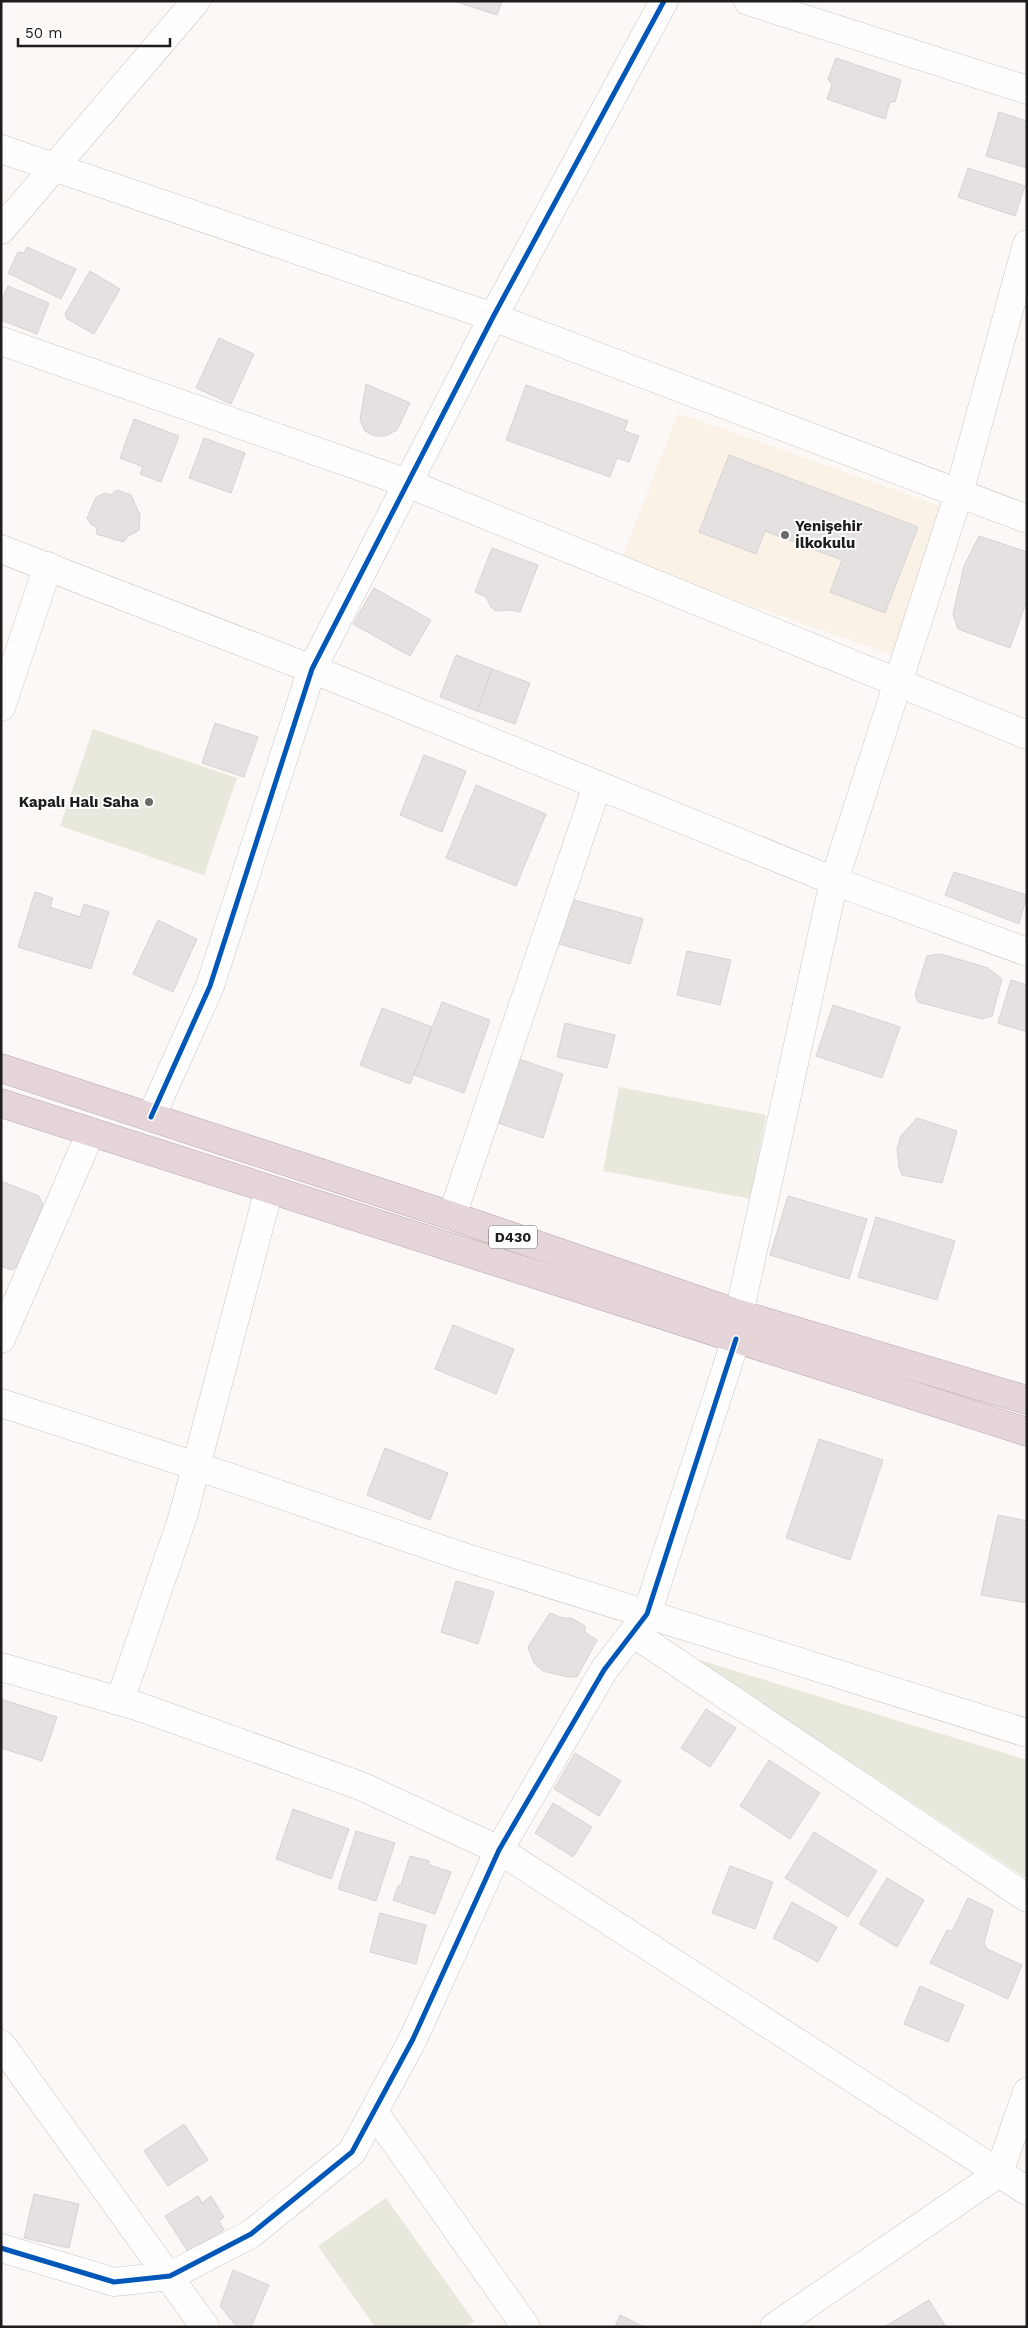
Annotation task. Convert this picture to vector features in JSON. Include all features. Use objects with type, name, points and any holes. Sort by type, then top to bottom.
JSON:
[{"type":"highway","name":"D430","points":[[1,1068],[452,1216],[738,1326],[1027,1432]]},
{"type":"highway","name":"D430","points":[[1,1103],[269,1189],[738,1326],[1027,1400]]},
{"type":"street","points":[[1,230],[196,1]]},
{"type":"street","points":[[151,1117],[210,986],[312,669],[493,317],[664,1]]},
{"type":"street","points":[[748,1],[1027,90]]},
{"type":"street","points":[[1,149],[493,317],[1027,519]]},
{"type":"street","points":[[1,2248],[114,2282],[170,2276],[251,2234],[352,2152],[413,2039],[499,1850],[604,1670],[640,1624],[738,1326],[834,881],[1020,299],[1027,244]]},
{"type":"street","points":[[1,341],[406,483],[897,681],[951,706],[1027,736]]},
{"type":"street","points":[[1,549],[312,669],[834,881],[1027,952]]},
{"type":"street","points":[[1,707],[48,566]]},
{"type":"street","points":[[452,1216],[597,786]]},
{"type":"street","points":[[1,1339],[91,1132]]},
{"type":"street","points":[[120,1701],[183,1516],[269,1189]]},
{"type":"street","points":[[1,1404],[196,1466],[461,1556],[640,1624],[1027,1733]]},
{"type":"street","points":[[640,1624],[1027,1898]]},
{"type":"street","points":[[1,1668],[120,1701],[361,1786],[499,1850],[1027,2191]]},
{"type":"street","points":[[1,2044],[205,2327]]},
{"type":"street","points":[[774,2327],[999,2173],[1027,2092]]},
{"type":"street","points":[[374,2112],[526,2327]]},
{"type":"shaded area","name":"Yenişehir İlkokulu","points":[[678,413],[949,509],[896,656],[621,560]]},
{"type":"shaded area","name":"Kapalı Halı Saha","points":[[93,729],[237,778],[204,875],[60,826]]},
{"type":"shaded area","points":[[619,1087],[766,1115],[751,1199],[603,1171]]},
{"type":"shaded area","points":[[696,1659],[1027,1760],[1027,1879]]},
{"type":"shaded area","points":[[386,2198],[474,2321],[465,2327],[375,2327],[318,2246]]},
{"type":"building","points":[[454,1],[502,1],[497,15]]},
{"type":"building","points":[[836,58],[901,80],[895,102],[890,102],[885,119],[827,99],[832,85],[828,79]]},
{"type":"building","points":[[999,112],[1027,121],[1027,168],[986,156]]},
{"type":"building","points":[[968,168],[1025,186],[1015,216],[958,197]]},
{"type":"building","points":[[27,247],[76,269],[61,299],[8,273],[18,252],[24,253]]},
{"type":"building","points":[[90,271],[120,289],[94,334],[67,319],[65,314]]},
{"type":"building","points":[[8,286],[49,303],[37,334],[1,320],[1,302]]},
{"type":"building","points":[[219,338],[254,354],[231,404],[196,388]]},
{"type":"building","points":[[366,384],[410,403],[397,430],[385,436],[375,436],[365,431],[360,420]]},
{"type":"building","points":[[526,385],[628,421],[624,431],[639,436],[629,462],[617,458],[610,477],[506,440]]},
{"type":"building","points":[[134,419],[179,436],[161,482],[140,474],[143,467],[120,458]]},
{"type":"building","points":[[204,438],[245,453],[231,493],[189,478]]},
{"type":"building","points":[[729,455],[918,527],[885,613],[830,592],[842,560],[765,531],[756,554],[699,532]]},
{"type":"building","points":[[117,490],[131,495],[140,515],[139,530],[127,537],[124,542],[96,534],[97,528],[87,518],[96,497],[105,493],[111,495]]},
{"type":"building","points":[[979,536],[1027,552],[1027,600],[1010,648],[958,629],[953,614],[964,566]]},
{"type":"building","points":[[492,548],[538,565],[520,612],[512,610],[496,611],[491,607],[486,597],[475,592]]},
{"type":"building","points":[[374,588],[431,620],[410,656],[353,624]]},
{"type":"building","points":[[456,655],[492,669],[477,711],[440,697]]},
{"type":"building","points":[[492,669],[530,683],[515,724],[477,711]]},
{"type":"building","points":[[215,723],[258,737],[244,777],[202,763]]},
{"type":"building","points":[[424,755],[466,771],[442,832],[400,815]]},
{"type":"building","points":[[476,785],[546,814],[516,886],[446,858]]},
{"type":"building","points":[[954,872],[1027,895],[1019,924],[945,895]]},
{"type":"building","points":[[35,892],[53,898],[50,907],[80,917],[84,904],[109,912],[91,969],[18,947]]},
{"type":"building","points":[[571,899],[643,919],[630,964],[559,944]]},
{"type":"building","points":[[158,920],[197,939],[173,992],[133,974]]},
{"type":"building","points":[[687,951],[731,960],[720,1005],[677,995]]},
{"type":"building","points":[[941,954],[988,968],[1002,979],[992,1016],[982,1019],[918,1002],[915,995],[927,956]]},
{"type":"building","points":[[1011,980],[1027,985],[1027,1032],[998,1023]]},
{"type":"building","points":[[442,1002],[490,1020],[464,1093],[414,1075]]},
{"type":"building","points":[[833,1005],[900,1027],[882,1078],[816,1056]]},
{"type":"building","points":[[382,1008],[432,1027],[410,1084],[360,1065]]},
{"type":"building","points":[[565,1023],[615,1035],[607,1068],[557,1057]]},
{"type":"building","points":[[519,1059],[563,1074],[543,1138],[498,1123]]},
{"type":"building","points":[[917,1118],[957,1131],[942,1183],[902,1175],[897,1148],[901,1136]]},
{"type":"building","points":[[1,1181],[39,1196],[43,1205],[19,1265],[12,1270],[1,1266]]},
{"type":"building","points":[[788,1196],[867,1219],[849,1279],[770,1255]]},
{"type":"building","points":[[876,1217],[955,1241],[937,1300],[858,1277]]},
{"type":"building","points":[[453,1325],[514,1349],[496,1394],[435,1369]]},
{"type":"building","points":[[819,1439],[883,1460],[850,1560],[786,1538]]},
{"type":"building","points":[[385,1448],[448,1473],[430,1520],[367,1495]]},
{"type":"building","points":[[998,1515],[1027,1521],[1027,1603],[981,1595]]},
{"type":"building","points":[[456,1581],[494,1592],[478,1644],[441,1632]]},
{"type":"building","points":[[550,1613],[563,1618],[571,1618],[585,1626],[585,1632],[597,1640],[577,1677],[568,1677],[543,1671],[534,1663],[528,1647]]},
{"type":"building","points":[[1,1699],[57,1717],[42,1761],[1,1748]]},
{"type":"building","points":[[706,1709],[736,1728],[710,1767],[681,1748]]},
{"type":"building","points":[[575,1753],[621,1781],[599,1816],[554,1789]]},
{"type":"building","points":[[769,1760],[820,1793],[790,1839],[740,1806]]},
{"type":"building","points":[[553,1803],[592,1827],[573,1857],[535,1833]]},
{"type":"building","points":[[293,1809],[349,1829],[331,1879],[276,1859]]},
{"type":"building","points":[[356,1831],[395,1843],[376,1901],[338,1889]]},
{"type":"building","points":[[814,1832],[877,1871],[848,1917],[785,1878]]},
{"type":"building","points":[[410,1856],[429,1861],[429,1865],[451,1872],[435,1914],[393,1900],[398,1886],[401,1885]]},
{"type":"building","points":[[730,1866],[773,1882],[755,1929],[712,1913]]},
{"type":"building","points":[[887,1878],[924,1900],[897,1947],[859,1924]]},
{"type":"building","points":[[968,1898],[993,1910],[984,1943],[987,1949],[1022,1965],[1008,1999],[930,1963],[947,1930],[952,1931]]},
{"type":"building","points":[[792,1902],[837,1927],[818,1962],[773,1938]]},
{"type":"building","points":[[380,1913],[426,1925],[416,1964],[370,1952]]},
{"type":"building","points":[[920,1986],[964,2005],[948,2042],[904,2024]]},
{"type":"building","points":[[184,2124],[208,2160],[168,2186],[144,2151]]},
{"type":"building","points":[[34,2194],[79,2204],[69,2248],[24,2238]]},
{"type":"building","points":[[198,2196],[202,2203],[211,2196],[224,2217],[219,2221],[224,2230],[188,2252],[165,2216]]},
{"type":"building","points":[[233,2270],[269,2285],[251,2327],[237,2327],[220,2306]]},
{"type":"building","points":[[929,2300],[946,2327],[884,2327]]},
{"type":"building","points":[[620,2315],[644,2327],[615,2327]]},
{"type":"cycle path","points":[[151,1117],[210,986],[312,669],[493,317],[664,1]]},
{"type":"cycle path","points":[[1,2248],[114,2282],[170,2276],[251,2234],[352,2152],[413,2039],[499,1850],[604,1670],[647,1614],[736,1339]]},
{"type":"place","name":"Yenişehir İlkokulu","points":[[785,535]]},
{"type":"place","name":"Kapalı Halı Saha","points":[[149,802]]}]
